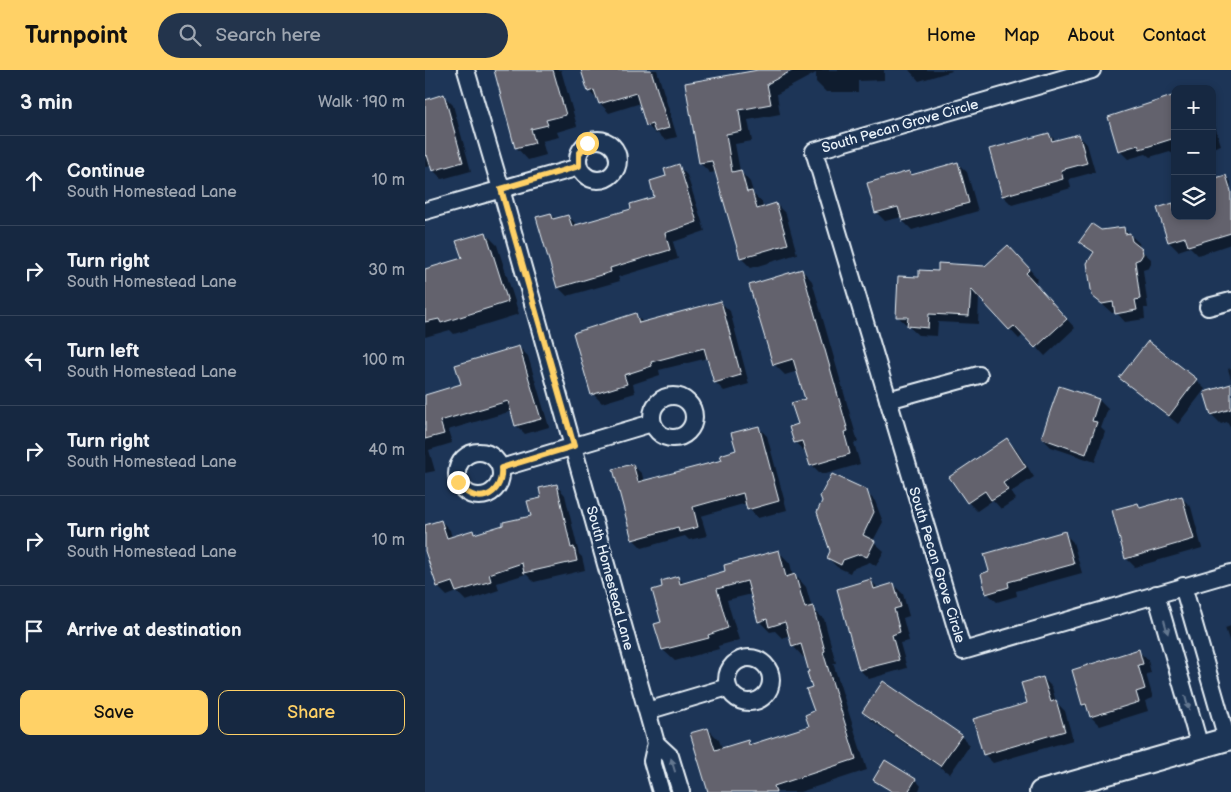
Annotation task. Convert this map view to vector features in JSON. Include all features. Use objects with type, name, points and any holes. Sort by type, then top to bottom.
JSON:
[{"type":"street","name":"South Homestead Lane","points":[[466,70],[574,446],[656,742],[652,761],[661,792]]},
{"type":"street","name":"South Pecan Grove Circle","points":[[1092,70],[814,152],[963,651],[1231,573]]},
{"type":"street","points":[[425,211],[579,166]]},
{"type":"street","points":[[1209,307],[1231,300]]},
{"type":"street","points":[[888,400],[979,375]]},
{"type":"street","points":[[501,468],[652,423]]},
{"type":"street","points":[[1041,792],[1229,738],[1205,664],[1183,586]]},
{"type":"street","points":[[1156,594],[1200,747]]},
{"type":"street","points":[[1178,672],[1205,664]]},
{"type":"street","points":[[647,711],[728,687]]},
{"type":"street","name":"South Homestead Lane","points":[[656,742],[670,756],[681,792]]},
{"type":"building","points":[[494,70],[553,70],[566,115],[546,120],[548,125],[531,129],[535,143],[515,148]]},
{"type":"building","points":[[581,70],[651,70],[669,128],[655,132],[652,124],[646,126],[636,93],[599,104],[594,90],[588,92]]},
{"type":"building","points":[[758,70],[793,70],[767,84],[771,104],[739,110],[742,131],[726,134],[732,172],[741,170],[747,192],[752,191],[757,209],[776,203],[788,244],[740,258],[712,161],[699,163],[685,83]]},
{"type":"building","points":[[444,94],[463,162],[432,171],[427,155],[425,156],[425,100]]},
{"type":"building","points":[[1171,96],[1171,139],[1140,149],[1138,145],[1118,151],[1108,117]]},
{"type":"building","points":[[1049,133],[1052,141],[1079,134],[1087,163],[1061,170],[1063,179],[1002,196],[989,149]]},
{"type":"building","points":[[958,162],[969,203],[902,221],[898,207],[875,213],[867,183],[909,171],[911,175]]},
{"type":"building","points":[[679,164],[697,222],[665,233],[670,250],[610,268],[611,272],[557,288],[536,217],[551,213],[553,219],[568,215],[572,226],[631,209],[630,204],[654,197],[650,181],[666,176],[664,169]]},
{"type":"building","points":[[1226,175],[1231,191],[1231,233],[1188,246],[1185,237],[1168,242],[1157,208],[1171,204],[1171,220],[1216,220],[1216,178]]},
{"type":"building","points":[[1092,224],[1101,230],[1124,227],[1125,234],[1130,233],[1132,241],[1142,249],[1143,254],[1140,259],[1135,261],[1140,299],[1135,300],[1137,310],[1115,314],[1113,302],[1102,304],[1092,296],[1087,263],[1094,252],[1079,242]]},
{"type":"building","points":[[486,232],[508,302],[441,323],[439,319],[425,322],[425,269],[462,258],[456,241]]},
{"type":"building","points":[[1008,245],[1030,269],[1026,273],[1067,319],[1035,348],[1014,326],[1009,330],[971,289],[969,316],[929,314],[928,328],[907,326],[908,317],[896,317],[898,276],[919,277],[919,270],[938,271],[938,263],[985,266]]},
{"type":"building","points":[[802,269],[848,431],[844,432],[850,454],[810,466],[802,441],[794,443],[789,427],[798,424],[791,403],[805,399],[793,359],[773,365],[749,285]]},
{"type":"building","points":[[721,301],[741,375],[714,383],[704,348],[651,362],[652,366],[624,375],[627,384],[591,395],[573,333],[636,313],[639,323]]},
{"type":"building","points":[[1148,341],[1197,379],[1169,416],[1119,378]]},
{"type":"building","points":[[519,346],[541,419],[515,426],[508,401],[440,421],[444,434],[425,439],[425,395],[461,384],[455,365]]},
{"type":"building","points":[[1231,384],[1231,409],[1211,415],[1204,392]]},
{"type":"building","points":[[1059,386],[1099,399],[1092,421],[1097,422],[1086,454],[1041,438]]},
{"type":"building","points":[[759,426],[779,501],[747,510],[743,493],[693,507],[698,527],[679,532],[678,527],[632,540],[613,469],[633,464],[638,482],[722,460],[720,455],[736,450],[731,433]]},
{"type":"building","points":[[1007,438],[1026,467],[1003,483],[1008,490],[991,500],[985,491],[967,503],[949,477]]},
{"type":"building","points":[[832,474],[867,490],[874,512],[863,535],[875,541],[867,557],[860,554],[843,560],[841,565],[827,558],[830,551],[817,512],[822,501],[820,496]]},
{"type":"building","points":[[557,484],[571,548],[574,547],[577,561],[524,573],[522,563],[489,574],[491,581],[456,592],[452,582],[437,587],[425,551],[425,525],[441,520],[447,538],[473,530],[474,534],[503,525],[503,522],[531,516],[527,501],[541,498],[539,488]]},
{"type":"building","points":[[1182,496],[1194,539],[1125,559],[1112,510],[1138,503],[1140,508]]},
{"type":"building","points":[[1065,531],[1074,564],[1008,582],[1009,587],[986,594],[981,574],[989,571],[984,554]]},
{"type":"building","points":[[779,550],[786,577],[795,574],[805,608],[813,606],[825,651],[823,652],[856,759],[774,786],[776,792],[708,792],[690,733],[708,728],[715,750],[748,740],[749,745],[809,726],[805,715],[814,711],[806,689],[812,687],[807,672],[809,672],[801,644],[792,647],[785,622],[769,627],[767,619],[758,622],[747,581],[717,589],[728,628],[708,635],[709,638],[662,650],[654,624],[661,622],[652,590],[662,587],[661,581],[678,576],[680,584],[725,571],[724,565]]},
{"type":"building","points":[[871,579],[874,589],[894,583],[901,607],[894,609],[900,632],[892,635],[899,660],[859,670],[837,589]]},
{"type":"building","points":[[1139,649],[1143,664],[1138,665],[1145,689],[1136,692],[1139,702],[1090,717],[1086,704],[1082,705],[1072,670]]},
{"type":"building","points":[[1043,677],[1051,702],[1056,700],[1065,731],[983,755],[973,719],[1027,703],[1021,683]]},
{"type":"building","points":[[883,681],[962,735],[940,766],[862,712]]},
{"type":"building","points":[[885,760],[916,779],[908,792],[893,792],[873,780]]},
{"type":"route","points":[[458,482],[468,494],[483,496],[490,494],[500,483],[501,468],[574,446],[501,189],[579,166],[579,154],[587,143]]}]
